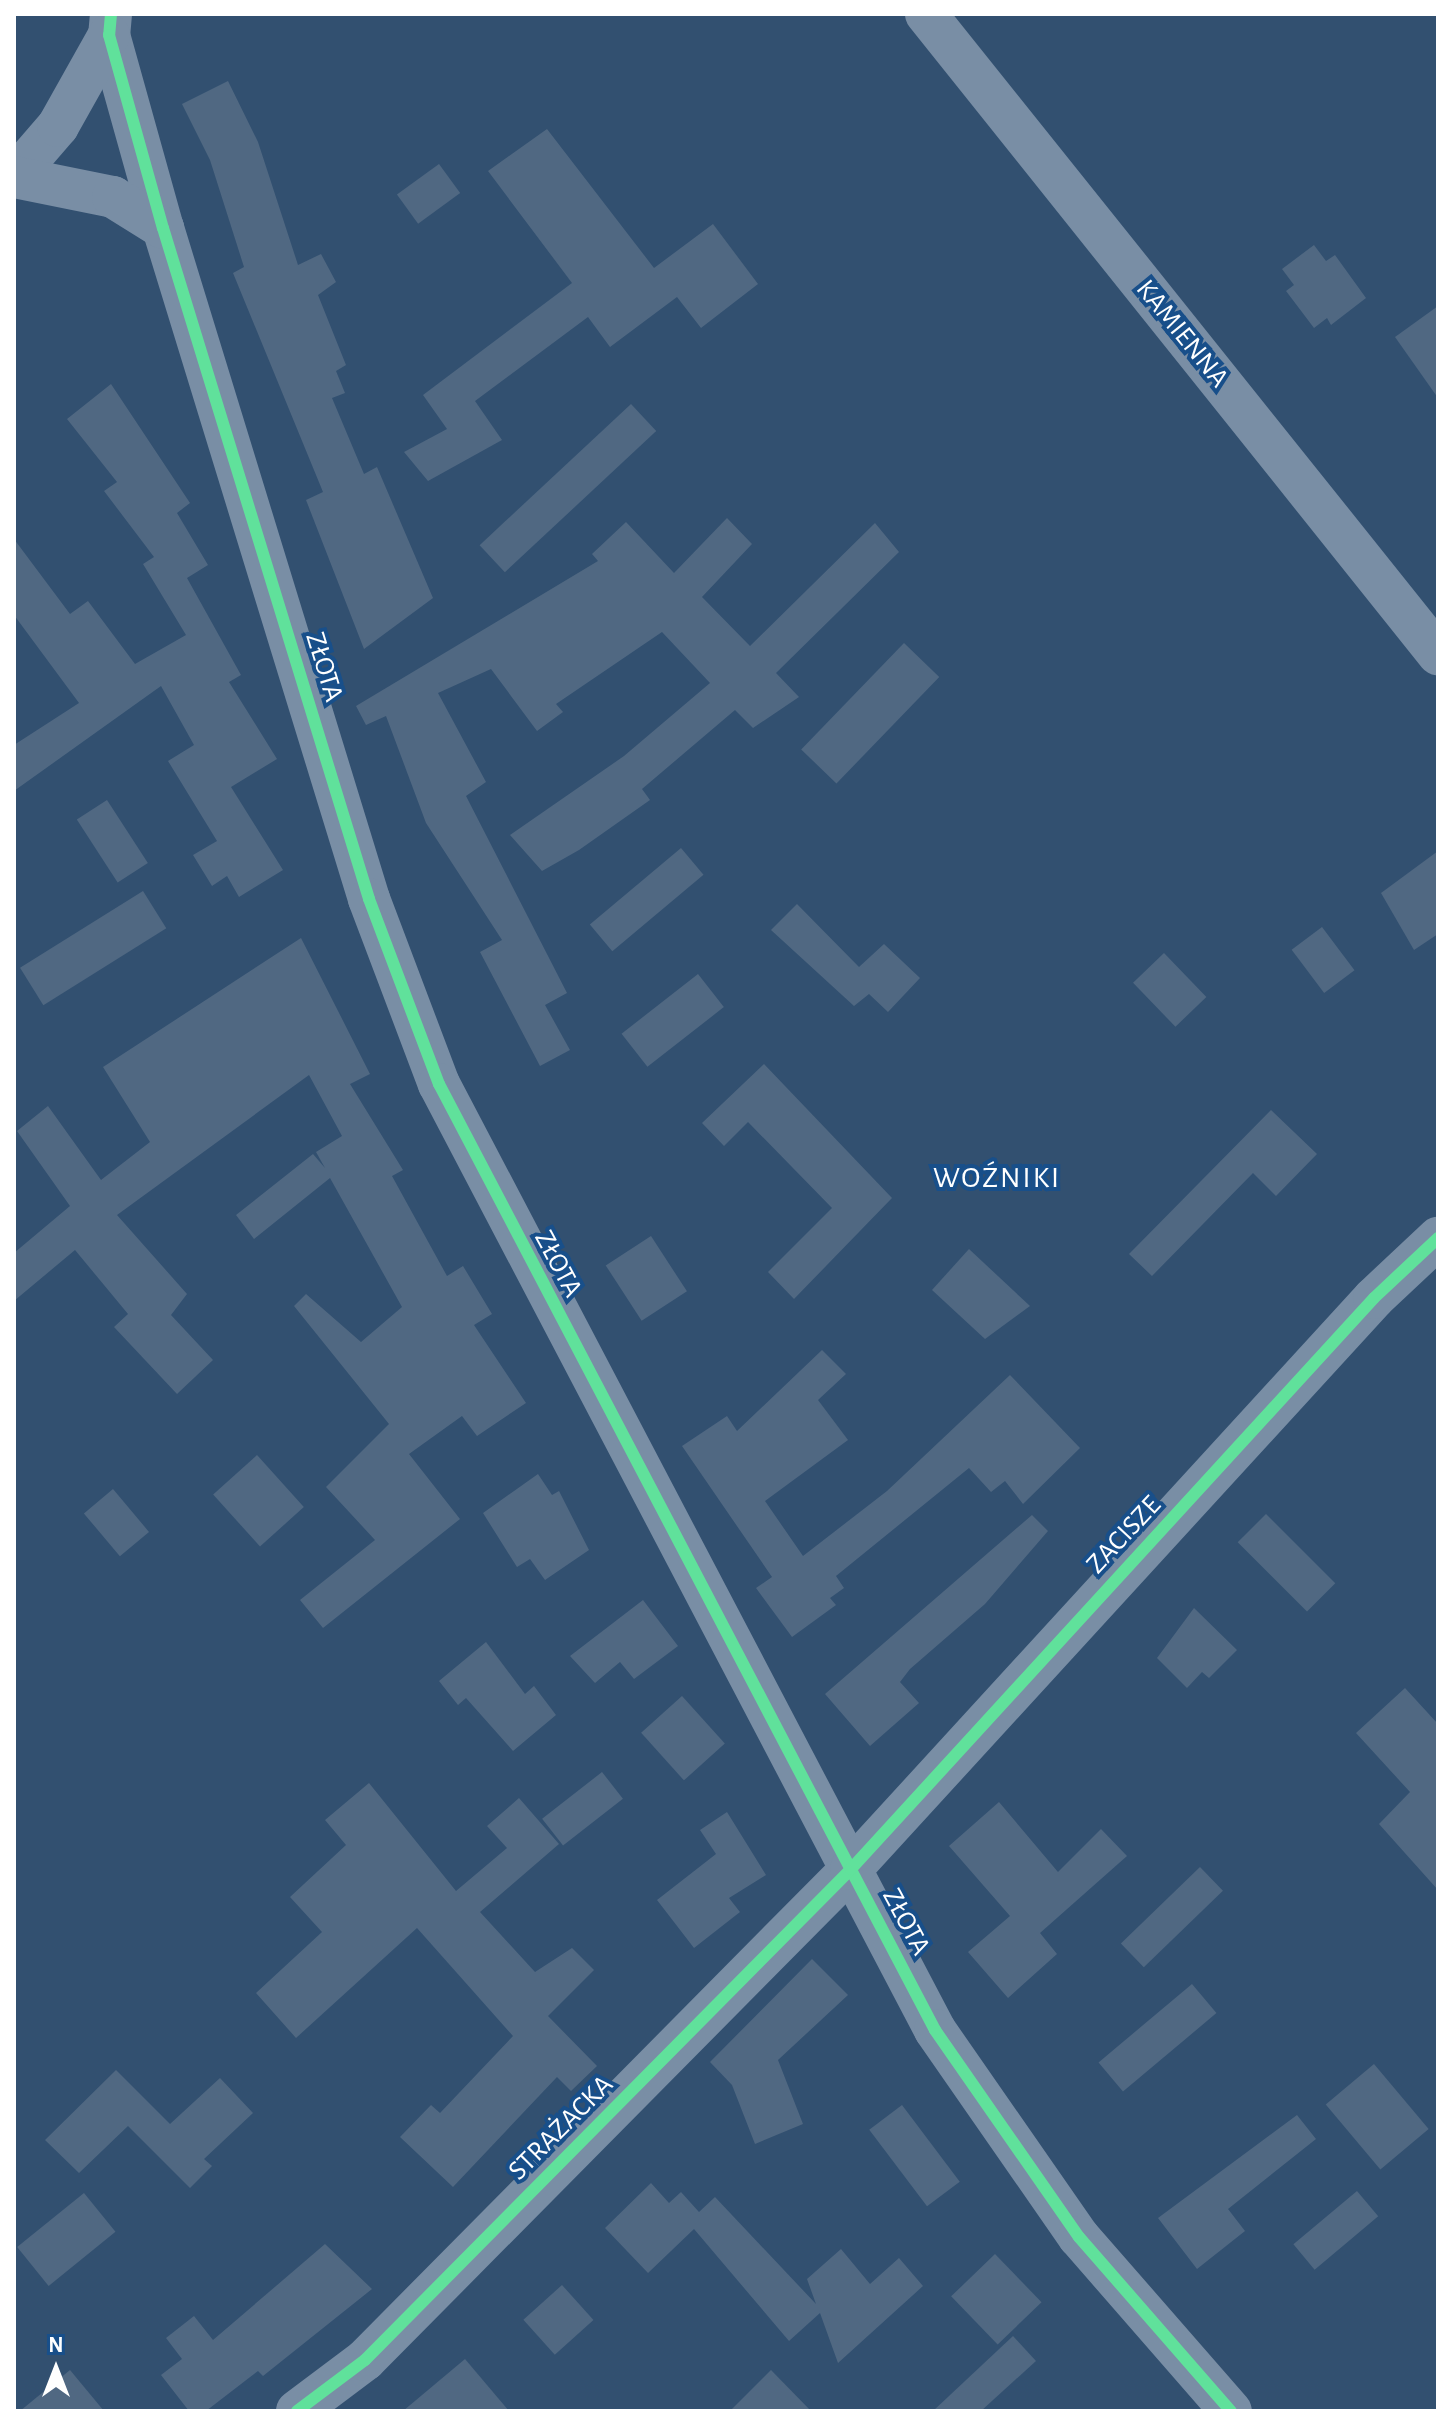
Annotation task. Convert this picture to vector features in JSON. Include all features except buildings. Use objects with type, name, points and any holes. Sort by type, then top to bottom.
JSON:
[{"type":"street","name":"KAMIENNA","points":[[926,14],[1438,654]]},
{"type":"street","points":[[110,24],[58,126],[14,177],[113,197],[163,228]]},
{"type":"street","name":"ZŁOTA","points":[[110,24],[163,228],[400,993],[478,1165],[935,2030],[1079,2237],[1231,2411]]},
{"type":"street","name":"ZACISZE","points":[[851,1869],[1374,1298],[1438,1238]]},
{"type":"street","name":"STRAŻACKA","points":[[297,2411],[365,2360],[851,1869]]},
{"type":"cycle path","points":[[111,14],[109,35],[163,228],[369,899],[439,1084],[935,2030],[1079,2237],[1231,2411]]},
{"type":"cycle path","points":[[297,2411],[365,2360],[851,1869],[1374,1298],[1438,1238]]},
{"type":"district","name":"WOŹNIKI","points":[[997,1178]]}]
